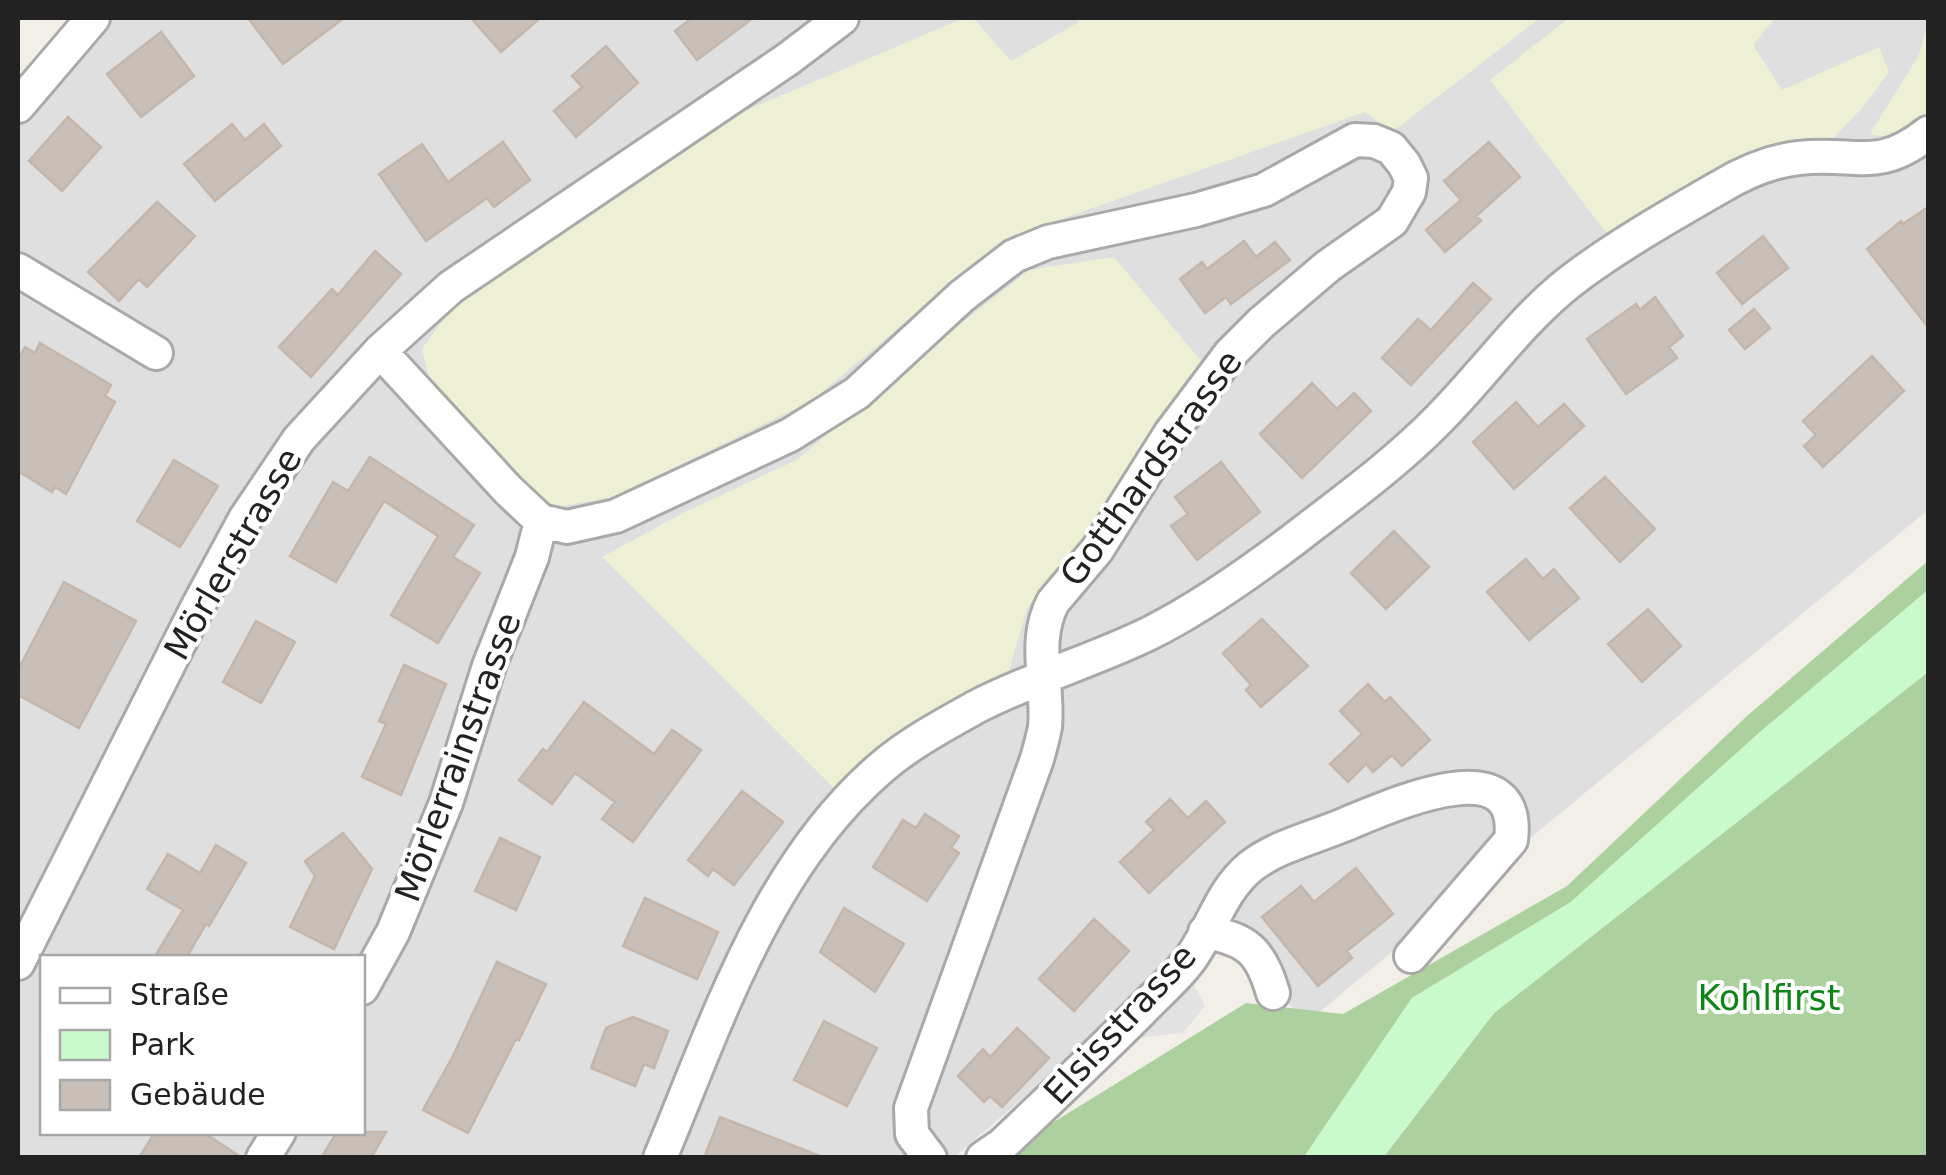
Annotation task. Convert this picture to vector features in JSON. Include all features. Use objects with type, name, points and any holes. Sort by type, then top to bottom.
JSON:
[{"type":"street","points":[[18,106],[93,18]]},
{"type":"street","name":"Mörlerstrasse","points":[[18,963],[245,519],[298,440],[380,350],[451,287],[842,18]]},
{"type":"street","points":[[660,1158],[725,1001],[773,903],[819,835],[848,799],[883,766],[981,705],[1150,633],[1230,586],[1336,506],[1434,424],[1524,322],[1564,286],[1707,194],[1766,164],[1802,157],[1872,161],[1907,150],[1928,133]]},
{"type":"street","name":"Gotthardstrasse","points":[[540,520],[567,527],[616,516],[790,435],[858,393],[962,296],[1014,256],[1048,242],[1196,210],[1264,190],[1355,140],[1374,141],[1391,148],[1411,178],[1403,206],[1392,221],[1328,266],[1261,323],[1202,389],[1119,520],[1053,602],[1040,635],[1044,677]]},
{"type":"street","points":[[18,270],[156,352]]},
{"type":"street","points":[[380,350],[540,520]]},
{"type":"street","name":"Mörlerrainstrasse","points":[[365,983],[393,932],[446,803],[488,666],[532,557],[540,520]]},
{"type":"street","points":[[926,1156],[912,1134],[912,1108],[1038,758],[1045,728],[1044,677]]},
{"type":"street","name":"Elsisstrasse","points":[[984,1158],[1002,1145],[1189,961],[1229,886],[1254,864],[1431,793],[1475,787],[1492,792],[1506,804],[1513,821],[1510,840],[1412,956]]},
{"type":"street","points":[[1205,932],[1233,937],[1252,950],[1266,967],[1273,993]]},
{"type":"street","points":[[263,1158],[277,1135]]},
{"type":"shaded area","points":[[71,18],[1928,18],[1928,510],[1306,1023],[1224,928],[954,1157],[18,1157],[18,77],[40,61]]},
{"type":"shaded area","points":[[1187,972],[1205,1006],[1183,1033],[1126,1039]]},
{"type":"green space","points":[[964,18],[973,18],[1011,61],[1079,22],[1078,18],[1540,18],[1392,132],[1365,112],[1002,240],[813,400],[614,497],[548,508],[429,378],[422,349],[456,303],[714,124]]},
{"type":"green space","points":[[1569,18],[1775,18],[1753,45],[1782,90],[1879,47],[1889,72],[1864,106],[1825,147],[1611,239],[1490,80]]},
{"type":"green space","points":[[1928,24],[1928,118],[1899,139],[1870,134],[1919,55]]},
{"type":"green space","points":[[1114,257],[1202,362],[1080,547],[1028,606],[1007,677],[837,791],[602,557],[685,512],[798,459],[1029,270]]},
{"type":"green space","points":[[1928,561],[1928,590],[1759,733],[1571,902],[1412,998],[1304,1157],[996,1158],[1246,1003],[1343,1014],[1567,886],[1747,716]]},
{"type":"green space","points":[[1928,590],[1928,672],[1494,1013],[1383,1157],[1304,1157],[1412,998],[1571,902],[1759,733]]},
{"type":"green space","name":"Kohlfirst","points":[[1928,672],[1928,1157],[1383,1158],[1494,1013]]},
{"type":"building","points":[[248,18],[344,18],[283,64]]},
{"type":"building","points":[[471,18],[540,18],[501,52]]},
{"type":"building","points":[[692,18],[753,18],[697,60],[675,31]]},
{"type":"building","points":[[161,32],[194,76],[141,117],[107,74]]},
{"type":"building","points":[[606,46],[638,83],[576,137],[554,111],[582,87],[572,76]]},
{"type":"building","points":[[68,117],[101,147],[62,191],[29,161]]},
{"type":"building","points":[[232,124],[245,140],[264,124],[281,146],[215,201],[184,164]]},
{"type":"building","points":[[503,142],[530,180],[494,207],[487,198],[426,241],[379,174],[422,144],[448,182]]},
{"type":"building","points":[[1489,142],[1520,177],[1476,216],[1481,221],[1445,252],[1426,230],[1461,200],[1444,181]]},
{"type":"building","points":[[157,202],[195,236],[147,287],[139,279],[119,301],[88,272]]},
{"type":"building","points":[[1928,207],[1928,327],[1867,249],[1901,221],[1903,224]]},
{"type":"building","points":[[1763,236],[1788,268],[1742,304],[1717,273]]},
{"type":"building","points":[[1244,241],[1256,257],[1275,242],[1290,260],[1231,304],[1226,297],[1205,313],[1180,279],[1202,262],[1207,269]]},
{"type":"building","points":[[375,251],[401,274],[311,377],[279,347],[332,289],[338,295]]},
{"type":"building","points":[[1473,283],[1491,299],[1411,385],[1382,358],[1418,319],[1431,330]]},
{"type":"building","points":[[1655,297],[1683,336],[1669,347],[1677,358],[1626,394],[1587,339],[1636,304],[1640,310]]},
{"type":"building","points":[[1754,309],[1770,328],[1745,349],[1729,330]]},
{"type":"building","points":[[40,343],[111,385],[105,396],[115,402],[66,494],[55,487],[52,492],[18,471],[18,360],[25,347],[35,353]]},
{"type":"building","points":[[1872,356],[1904,391],[1823,467],[1804,446],[1816,435],[1803,421]]},
{"type":"building","points":[[1312,383],[1337,409],[1354,393],[1371,411],[1302,478],[1260,434]]},
{"type":"building","points":[[1516,402],[1538,427],[1564,404],[1584,426],[1514,489],[1473,442]]},
{"type":"building","points":[[370,457],[474,525],[453,557],[480,573],[438,643],[391,615],[438,536],[384,501],[336,582],[290,556],[333,482],[348,491]]},
{"type":"building","points":[[174,460],[218,486],[180,547],[137,521]]},
{"type":"building","points":[[1221,462],[1260,512],[1197,560],[1171,526],[1188,514],[1175,497]]},
{"type":"building","points":[[1605,477],[1655,529],[1620,562],[1570,508]]},
{"type":"building","points":[[1394,531],[1429,567],[1386,609],[1351,573]]},
{"type":"building","points":[[1526,559],[1543,579],[1554,569],[1579,598],[1529,640],[1487,592]]},
{"type":"building","points":[[64,582],[136,621],[79,728],[18,695],[18,670]]},
{"type":"building","points":[[1648,609],[1681,646],[1642,682],[1608,644]]},
{"type":"building","points":[[1262,619],[1308,666],[1261,707],[1246,690],[1251,685],[1223,653]]},
{"type":"building","points":[[256,621],[295,642],[261,703],[223,682]]},
{"type":"building","points":[[404,665],[446,684],[401,795],[362,777],[386,724],[379,721]]},
{"type":"building","points":[[1368,684],[1385,702],[1390,697],[1430,740],[1402,766],[1392,755],[1373,772],[1366,764],[1348,782],[1330,764],[1362,734],[1340,711]]},
{"type":"building","points":[[584,702],[654,754],[672,730],[701,750],[633,842],[602,819],[615,802],[575,773],[552,804],[519,780],[543,749],[547,752]]},
{"type":"building","points":[[742,791],[783,822],[734,885],[713,869],[708,876],[688,860]]},
{"type":"building","points":[[1170,799],[1188,818],[1206,801],[1225,822],[1149,893],[1120,862],[1154,830],[1146,822]]},
{"type":"building","points":[[925,814],[959,836],[951,848],[959,853],[927,901],[873,867],[903,820],[916,828]]},
{"type":"building","points":[[343,833],[372,869],[334,949],[290,927],[315,876],[305,861]]},
{"type":"building","points":[[500,838],[540,857],[516,910],[475,891]]},
{"type":"building","points":[[216,845],[246,863],[188,955],[156,955],[183,910],[147,889],[168,854],[200,873]]},
{"type":"building","points":[[1356,868],[1393,914],[1347,951],[1352,958],[1318,986],[1262,917],[1301,886],[1314,902]]},
{"type":"building","points":[[645,898],[718,932],[697,979],[623,946]]},
{"type":"building","points":[[844,908],[904,944],[875,992],[820,952]]},
{"type":"building","points":[[1094,919],[1129,951],[1074,1011],[1039,979]]},
{"type":"building","points":[[497,962],[546,984],[468,1133],[423,1110]]},
{"type":"building","points":[[633,1017],[668,1031],[654,1068],[644,1064],[635,1086],[591,1068],[606,1028]]},
{"type":"building","points":[[824,1021],[877,1048],[847,1106],[794,1080]]},
{"type":"building","points":[[1017,1028],[1049,1058],[1002,1107],[990,1096],[984,1102],[958,1076],[983,1049],[990,1057]]},
{"type":"building","points":[[720,1117],[820,1156],[820,1158],[704,1158]]},
{"type":"building","points":[[386,1132],[371,1158],[321,1158],[335,1135]]},
{"type":"building","points":[[153,1135],[208,1135],[242,1158],[139,1158]]}]
